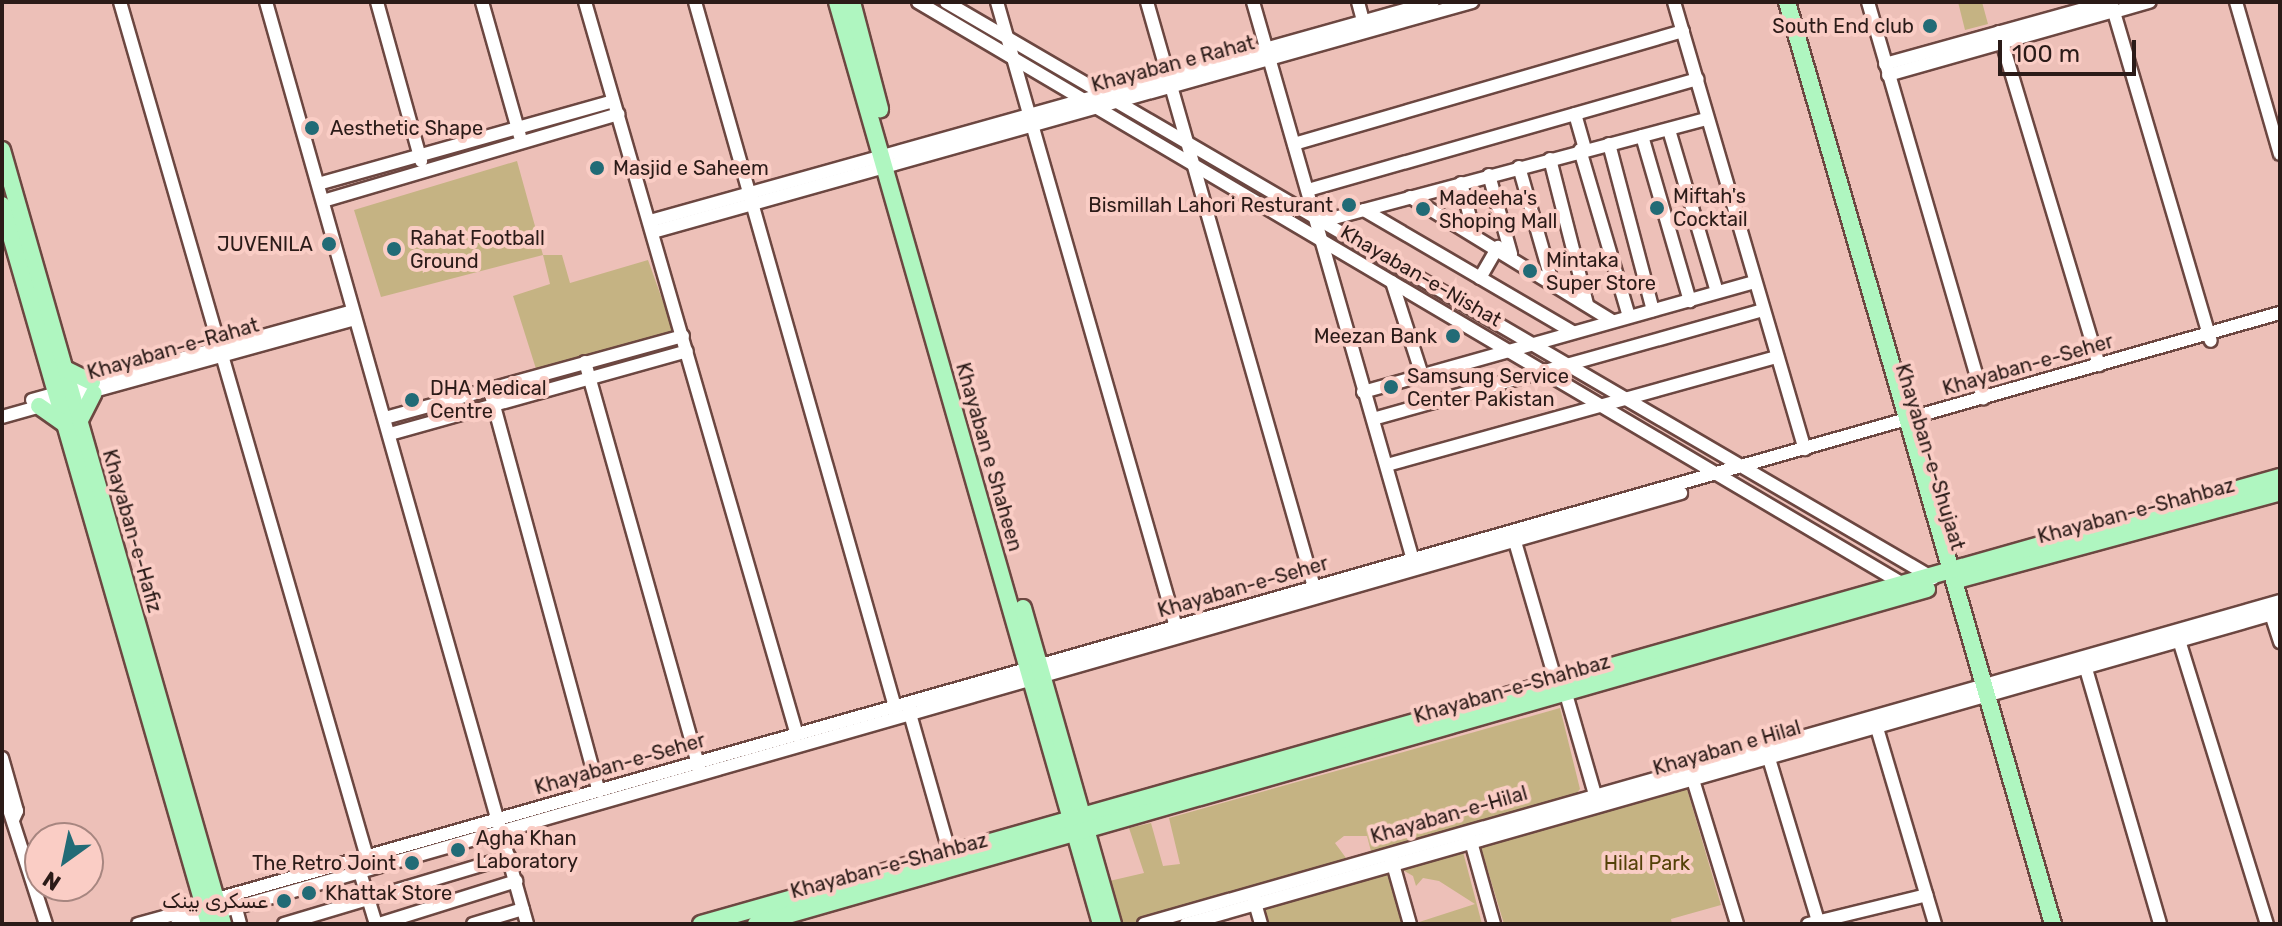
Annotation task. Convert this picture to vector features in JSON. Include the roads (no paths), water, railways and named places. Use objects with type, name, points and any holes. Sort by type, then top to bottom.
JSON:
[{"type":"main road","name":"Khayaban e Shaheen","points":[[837,2],[889,160],[1036,672],[1079,826],[1101,924]]},
{"type":"main road","name":"Khayaban e Shaheen","points":[[852,2],[889,160]]},
{"type":"main road","name":"Khayaban-e-Shujaat","points":[[1778,2],[1904,425]]},
{"type":"main road","name":"Khayaban-e-Shujaat","points":[[1787,2],[1946,577],[2053,924]]},
{"type":"main road","name":"Khayaban-e-Hafiz","points":[[2,150],[62,387],[212,912]]},
{"type":"main road","name":"Khayaban-e-Hafiz","points":[[2,205],[62,387]]},
{"type":"main road","points":[[36,402],[62,387],[93,387]]},
{"type":"main road","points":[[36,402],[72,422],[93,387]]},
{"type":"main road","name":"Khayaban-e-Shahbaz","points":[[756,924],[1079,826],[1946,577],[2280,477]]},
{"type":"main road","name":"Khayaban-e-Shahbaz","points":[[1561,688],[1903,584],[1946,577],[2280,492]]},
{"type":"main road","name":"Khayaban-e-Shujaat","points":[[1982,692],[2042,924]]},
{"type":"main road","name":"Khayaban e Shaheen","points":[[1079,826],[1113,924]]},
{"type":"main road","name":"Khayaban-e-Shahbaz","points":[[701,924],[950,854],[1079,826]]},
{"type":"street","points":[[120,2],[222,351],[377,924],[516,881]]},
{"type":"street","points":[[266,2],[527,924]]},
{"type":"street","points":[[377,2],[424,171]]},
{"type":"street","points":[[482,2],[522,142]]},
{"type":"street","points":[[585,2],[797,735]]},
{"type":"street","points":[[695,2],[751,207],[950,854]]},
{"type":"street","points":[[918,2],[1082,97]]},
{"type":"street","name":"Khayaban-e-Nishat","points":[[946,2],[1102,99],[1189,162],[1903,584]]},
{"type":"street","points":[[997,2],[1010,56],[1178,632]]},
{"type":"street","points":[[1147,2],[1189,162],[1316,593]]},
{"type":"street","points":[[1253,2],[1319,222],[1318,240],[1413,560]]},
{"type":"street","points":[[1358,2],[1363,21]]},
{"type":"street","name":"Khayaban e Rahat","points":[[1268,54],[1363,21],[1433,2]]},
{"type":"street","name":"Khayaban e Rahat","points":[[889,160],[1030,118],[1472,2]]},
{"type":"street","points":[[1674,2],[1805,449]]},
{"type":"street","points":[[1868,2],[1983,399]]},
{"type":"street","points":[[1886,70],[2112,7],[2150,2]]},
{"type":"street","points":[[2236,2],[2280,154]]},
{"type":"street","points":[[2112,7],[2210,337]]},
{"type":"street","points":[[1294,144],[1683,31]]},
{"type":"street","points":[[2000,38],[2099,365]]},
{"type":"street","points":[[1308,190],[1697,79]]},
{"type":"street","name":"Khayaban e Rahat","points":[[1030,118],[1082,97],[1102,99]]},
{"type":"street","name":"Khayaban-e-Nishat","points":[[1102,99],[1184,142],[1621,400],[1946,577]]},
{"type":"street","points":[[318,184],[518,129],[616,108]]},
{"type":"street","points":[[323,201],[522,142],[616,108]]},
{"type":"street","points":[[1575,114],[1582,150],[1629,316]]},
{"type":"street","points":[[1319,222],[1707,119]]},
{"type":"street","points":[[1669,130],[1717,292]]},
{"type":"street","points":[[1642,136],[1690,301]]},
{"type":"street","points":[[1609,144],[1653,310]]},
{"type":"street","points":[[1550,159],[1587,304]]},
{"type":"street","points":[[652,226],[747,192],[889,160]]},
{"type":"street","points":[[652,226],[751,207],[889,160]]},
{"type":"street","points":[[1519,167],[1552,282]]},
{"type":"street","points":[[1489,175],[1511,254]]},
{"type":"street","points":[[1461,183],[1474,233]]},
{"type":"street","points":[[1410,197],[1511,254],[1612,321]]},
{"type":"street","points":[[1364,210],[1573,332]]},
{"type":"street","points":[[1480,278],[1498,247]]},
{"type":"street","points":[[1392,282],[1422,375]]},
{"type":"street","points":[[1363,392],[1755,282]]},
{"type":"street","points":[[1373,419],[1763,310]]},
{"type":"street","name":"Khayaban-e-Seher","points":[[500,825],[599,791],[700,768],[797,735],[1316,593],[2210,337],[2280,313]]},
{"type":"street","name":"Khayaban-e-Rahat","points":[[2,417],[62,387],[93,387],[354,315]]},
{"type":"street","name":"Khayaban-e-Seher","points":[[1746,470],[1805,449],[1904,425],[2099,365],[2280,321]]},
{"type":"street","points":[[385,418],[683,336]]},
{"type":"street","points":[[390,434],[687,351]]},
{"type":"street","points":[[1387,465],[1777,357]]},
{"type":"street","points":[[585,362],[700,768]]},
{"type":"street","points":[[490,391],[599,791]]},
{"type":"street","name":"Khayaban-e-Rahat","points":[[2,409],[36,402]]},
{"type":"street","points":[[1513,536],[1597,799]]},
{"type":"street","name":"Khayaban-e-Seher","points":[[1316,593],[1413,560],[1513,536]]},
{"type":"street","points":[[2160,924],[2084,662],[2275,608],[2280,642]]},
{"type":"street","points":[[2178,636],[2267,924]]},
{"type":"street","name":"Khayaban e Hilal","points":[[1469,836],[2084,662]]},
{"type":"street","name":"Khayaban-e-Seher","points":[[138,924],[212,912],[363,864],[904,708]]},
{"type":"street","points":[[1875,720],[1935,924]]},
{"type":"street","points":[[1767,751],[1813,923],[1927,895]]},
{"type":"street","points":[[2,758],[10,814]]},
{"type":"street","points":[[1691,773],[1737,924]]},
{"type":"street","points":[[2,788],[46,924]]},
{"type":"street","points":[[1469,836],[1494,924]]},
{"type":"street","name":"Khayaban-e-Hilal","points":[[1144,924],[1254,898],[1469,836]]},
{"type":"street","points":[[284,924],[509,857]]},
{"type":"street","points":[[1392,859],[1410,924]]},
{"type":"street","points":[[1186,924],[1254,898],[1261,924]]},
{"type":"street","points":[[473,924],[523,909]]},
{"type":"street","points":[[177,924],[212,912],[240,924]]},
{"type":"place","name":"South End club","points":[[1930,26]]},
{"type":"place","name":"Aesthetic Shape","points":[[312,128]]},
{"type":"place","name":"Masjid e Saheem","points":[[597,168]]},
{"type":"place","name":"Bismillah Lahori Resturant","points":[[1349,205]]},
{"type":"place","name":"Miftah's Cocktail","points":[[1657,208]]},
{"type":"place","name":"Madeeha's Shoping Mall","points":[[1423,209]]},
{"type":"place","name":"JUVENILA","points":[[329,244]]},
{"type":"place","name":"Rahat Football Ground","points":[[394,249]]},
{"type":"place","name":"Mintaka Super Store","points":[[1530,271]]},
{"type":"place","name":"Meezan Bank","points":[[1453,336]]},
{"type":"place","name":"Samsung Service Center Pakistan","points":[[1391,387]]},
{"type":"place","name":"DHA Medical Centre","points":[[412,400]]},
{"type":"place","name":"Agha Khan Laboratory","points":[[458,850]]},
{"type":"place","name":"The Retro Joint","points":[[412,863]]},
{"type":"place","name":"Khattak Store","points":[[309,893]]},
{"type":"place","name":"عسکری بینک","points":[[284,901]]},
{"type":"park label","name":"Hilal Park","points":[[1647,863]]}]
